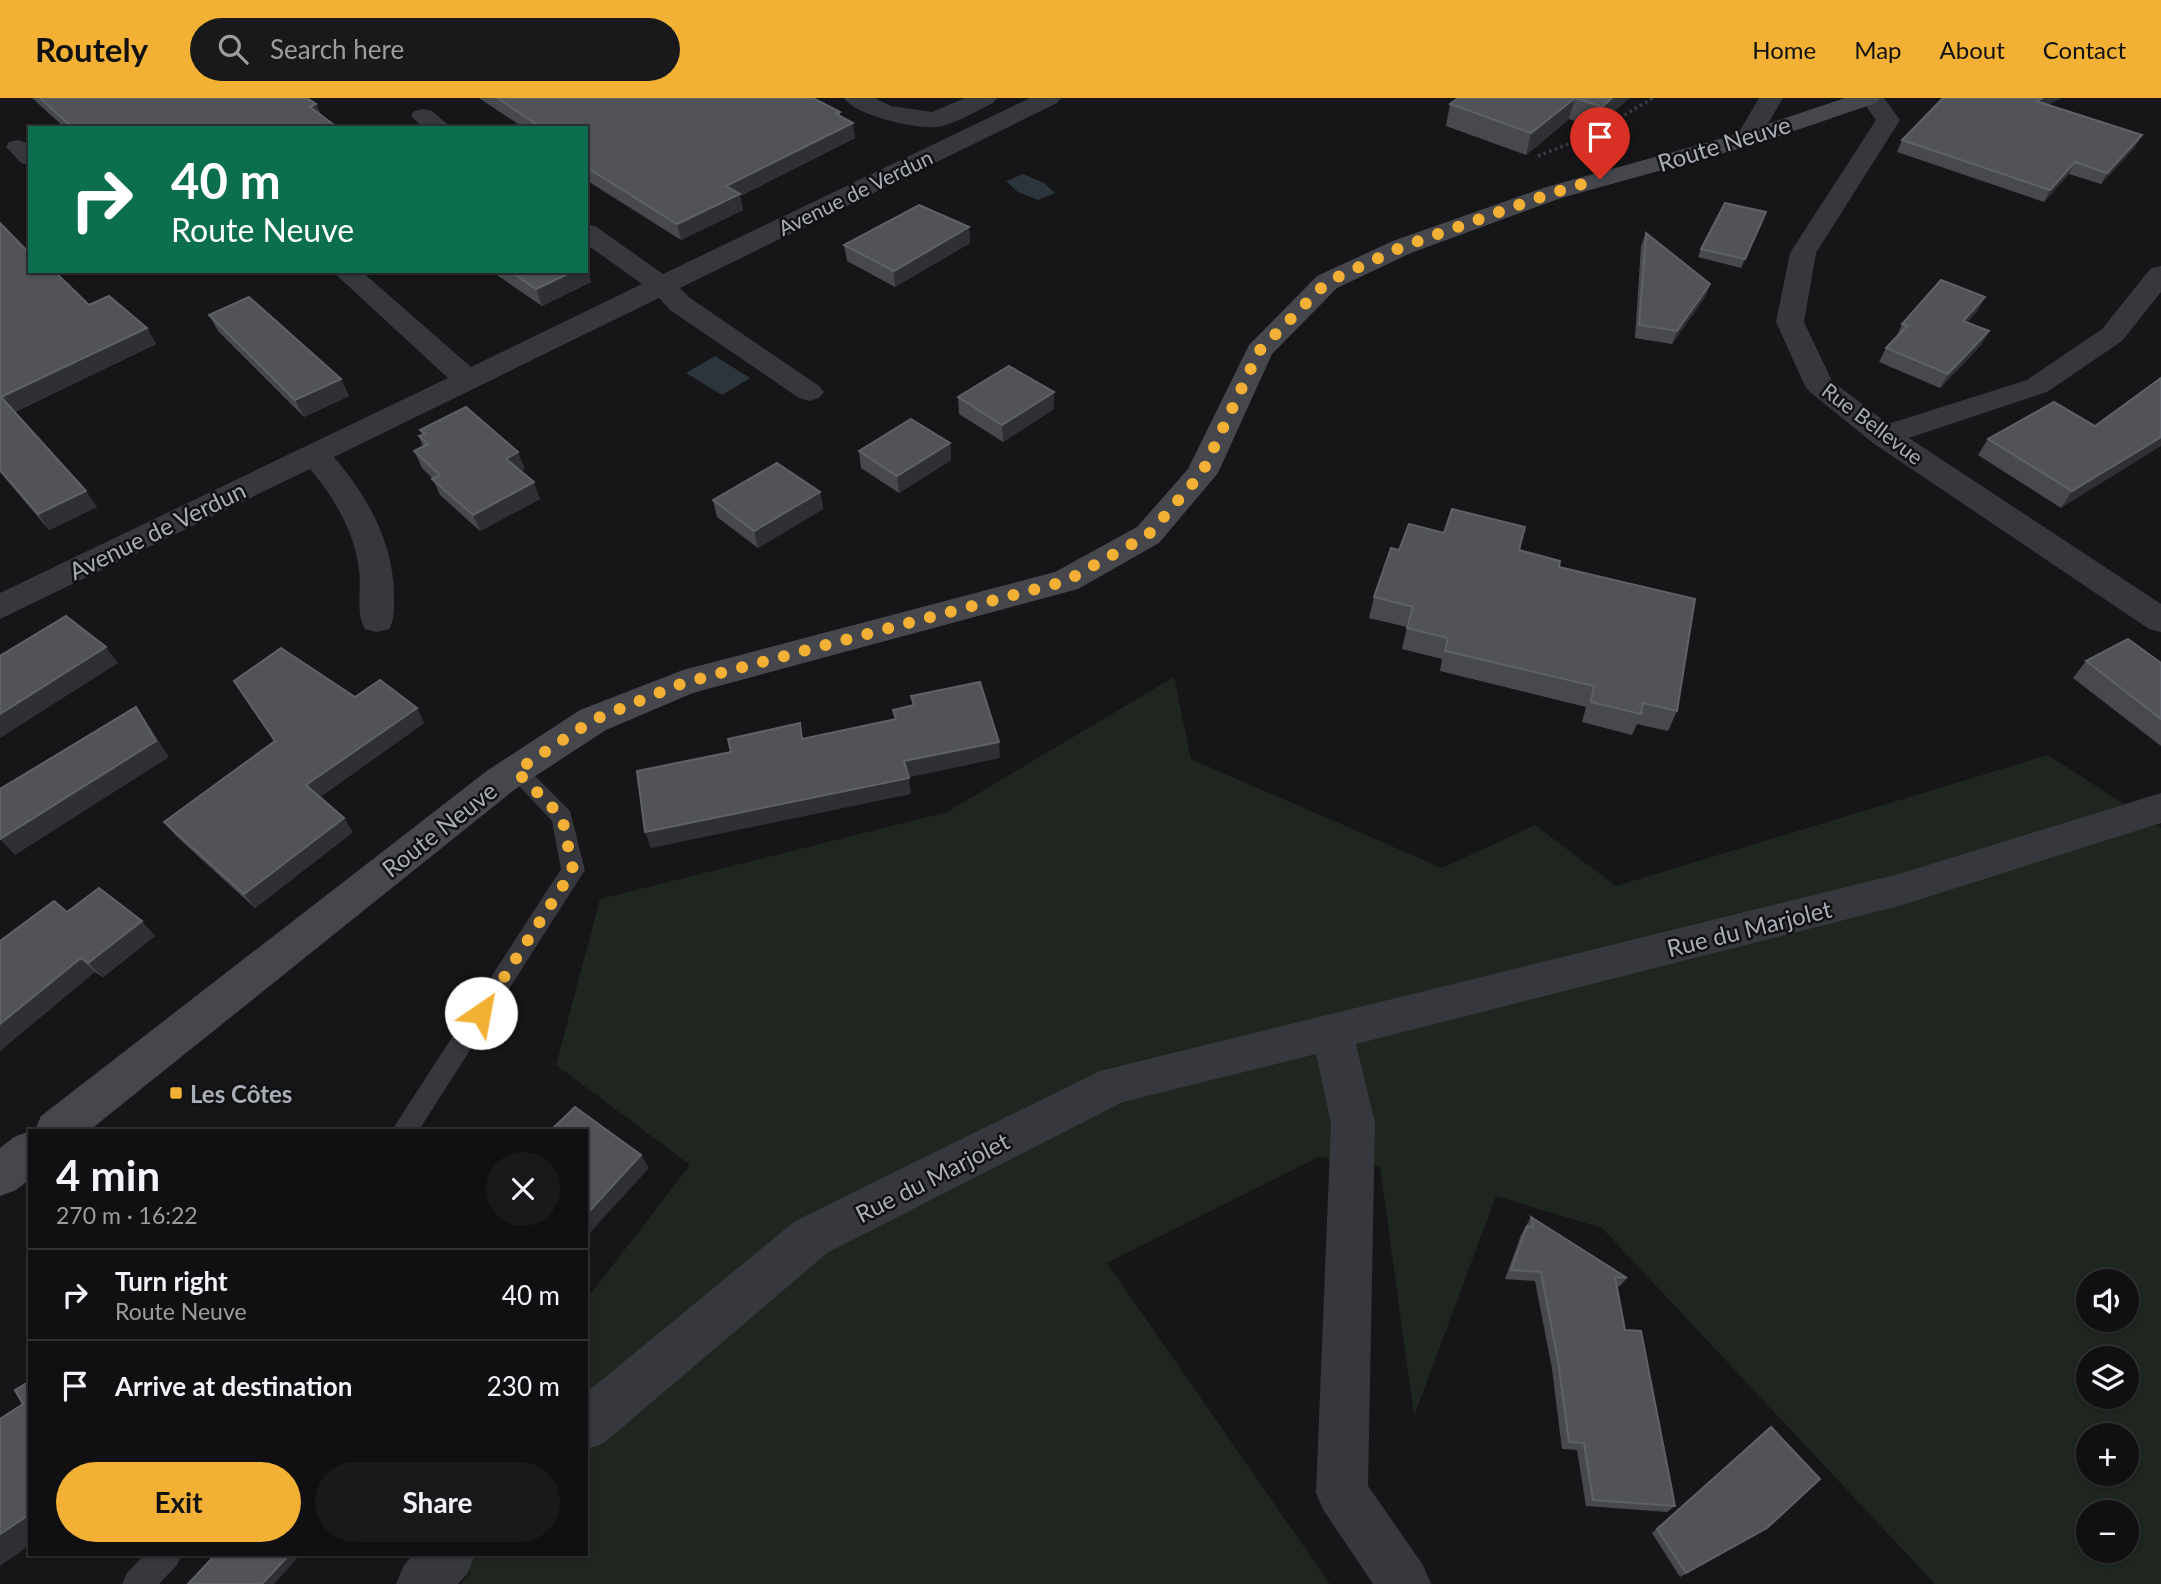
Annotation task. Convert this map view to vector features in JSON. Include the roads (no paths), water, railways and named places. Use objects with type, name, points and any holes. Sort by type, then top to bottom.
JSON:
[{"type":"street","points":[[856,98],[885,112],[935,120],[985,98]]},
{"type":"street","name":"Avenue de Verdun","points":[[6,594],[314,454],[1049,98]]},
{"type":"street","points":[[1747,139],[1771,98]]},
{"type":"street","name":"Route Neuve","points":[[58,1129],[516,771],[593,720],[683,683],[1066,581],[1148,535],[1202,473],[1259,351],[1327,282],[1402,247],[1552,193],[1747,139],[1870,98]]},
{"type":"street","name":"Rue Bellevue","points":[[1870,98],[1888,120],[1803,253],[1790,322],[1820,386],[1884,436],[2161,620]]},
{"type":"street","points":[[588,233],[661,285],[680,303],[809,392]]},
{"type":"street","points":[[347,273],[468,380]]},
{"type":"street","points":[[1884,436],[2037,386],[2112,335],[2161,274]]},
{"type":"street","points":[[314,454],[335,477],[358,515],[375,561],[377,620]]},
{"type":"street","name":"Rue du Marjolet","points":[[588,1423],[811,1237],[1115,1085],[1899,890],[2161,807]]},
{"type":"street","points":[[1332,1032],[1353,1124],[1342,1493],[1404,1584]]},
{"type":"street","points":[[0,1175],[28,1154]]},
{"type":"street","points":[[423,1584],[447,1556]]},
{"type":"lane","points":[[406,1129],[573,870],[562,817],[516,771]]},
{"type":"lane","points":[[138,1584],[164,1556]]},
{"type":"place","name":"Les Côtes","points":[[176,1093]]}]
